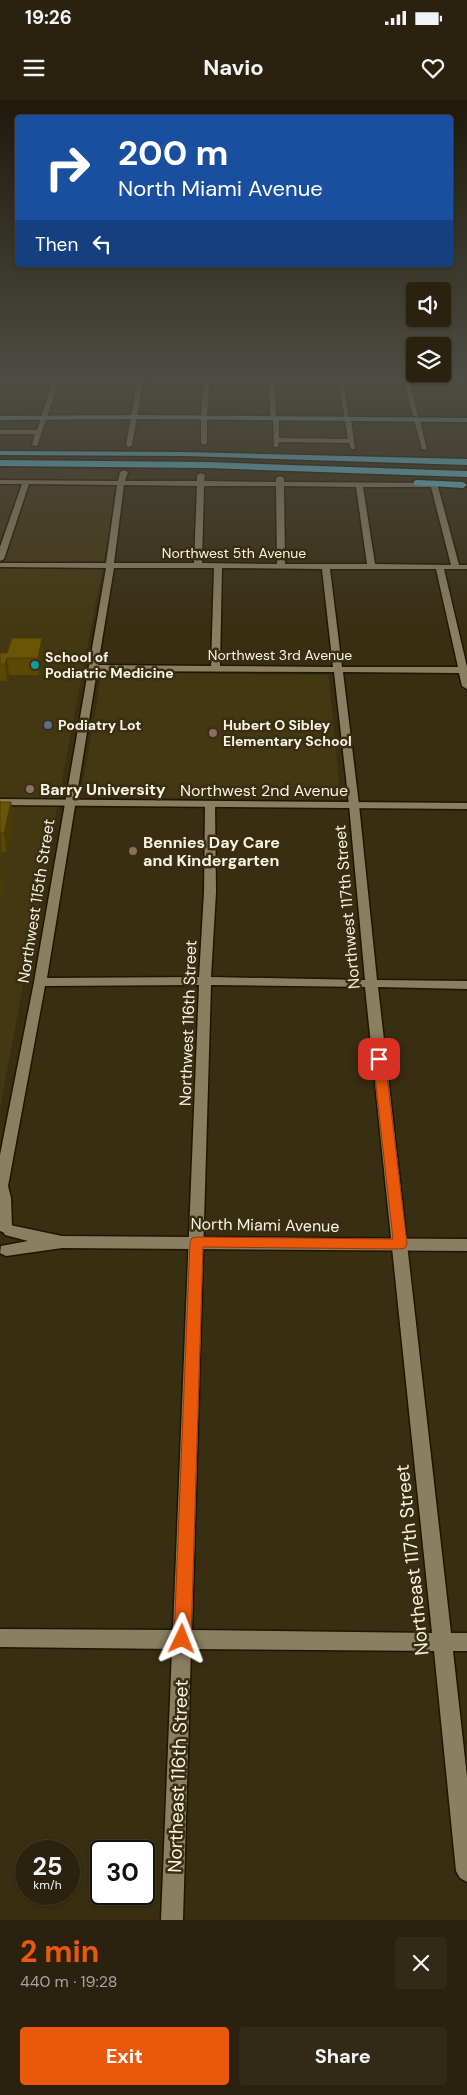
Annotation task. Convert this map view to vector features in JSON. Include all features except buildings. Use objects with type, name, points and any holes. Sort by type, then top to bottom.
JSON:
[{"type":"highway","points":[[55,463],[467,472]]},
{"type":"highway","points":[[228,463],[467,472]]},
{"type":"highway","points":[[423,463],[467,464]]},
{"type":"highway","points":[[438,463],[467,464]]},
{"type":"highway","points":[[177,465],[195,468],[465,485]]},
{"type":"street","name":"Northwest 115th Street","points":[[3,1252],[12,1239],[5,1228],[2,1211],[5,1198],[1,1189],[40,982],[124,472]]},
{"type":"street","points":[[0,482],[161,483],[201,479],[359,485],[465,485]]},
{"type":"street","points":[[198,565],[201,479]]},
{"type":"street","points":[[280,481],[281,566]]},
{"type":"street","points":[[0,559],[26,482]]},
{"type":"street","points":[[359,485],[371,566]]},
{"type":"street","points":[[434,485],[456,567]]},
{"type":"street","name":"Northwest 5th Avenue","points":[[0,565],[467,567]]},
{"type":"street","points":[[215,668],[218,566]]},
{"type":"street","name":"Northwest 117th Street","points":[[326,566],[354,805],[371,983],[400,1244]]},
{"type":"street","points":[[439,567],[465,670],[467,686]]},
{"type":"street","name":"Northwest 3rd Avenue","points":[[93,668],[465,670]]},
{"type":"street","name":"Northwest 2nd Avenue","points":[[0,802],[467,806]]},
{"type":"street","name":"Northwest 116th Street","points":[[197,1242],[205,981],[210,892],[210,804]]},
{"type":"street","points":[[40,982],[205,981],[467,985]]},
{"type":"street","name":"North Miami Avenue","points":[[5,1228],[21,1235],[48,1238],[62,1242],[467,1244]]},
{"type":"street","name":"North Miami Avenue","points":[[3,1252],[25,1247],[46,1247],[62,1242]]},
{"type":"street","name":"Northeast 116th Street","points":[[172,1920],[197,1242]]},
{"type":"street","name":"Northeast 117th Street","points":[[400,1244],[467,1871]]},
{"type":"street","points":[[0,1638],[467,1642]]},
{"type":"shaded area","name":"Barry University","points":[[0,468],[121,470],[0,1108]]},
{"type":"shaded area","name":"Hubert O Sibley Elementary School","points":[[108,673],[326,675],[329,678],[340,794],[332,799],[115,797],[86,793],[82,788],[101,677]]},
{"type":"place","name":"School of Podiatric Medicine","points":[[35,665]]},
{"type":"place","name":"Podiatry Lot","points":[[48,725]]},
{"type":"place","name":"Hubert O Sibley Elementary School","points":[[213,733]]},
{"type":"place","name":"Barry University","points":[[30,789]]},
{"type":"place","name":"Bennies Day Care and Kindergarten","points":[[133,851]]},
{"type":"route","points":[[182,1639],[197,1242],[400,1244],[379,1059]]}]
